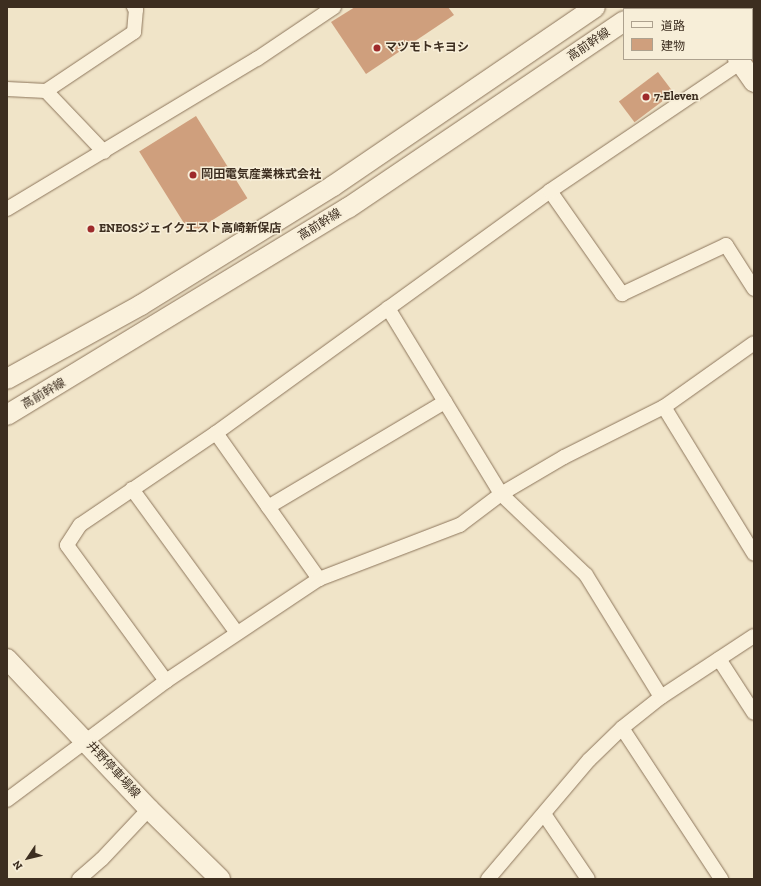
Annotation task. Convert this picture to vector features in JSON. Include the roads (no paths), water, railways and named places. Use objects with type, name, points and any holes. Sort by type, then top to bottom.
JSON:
[{"type":"street","points":[[7,89],[46,91],[134,32],[136,10],[134,7]]},
{"type":"street","points":[[7,209],[257,59],[334,7]]},
{"type":"street","points":[[7,379],[141,305],[333,186],[595,7]]},
{"type":"street","name":"高前幹線","points":[[7,415],[33,402],[348,208],[623,22]]},
{"type":"street","points":[[166,681],[67,546],[80,525],[216,433],[550,191],[739,61],[754,82]]},
{"type":"street","points":[[46,91],[104,152]]},
{"type":"street","points":[[550,191],[622,294],[726,245],[754,289]]},
{"type":"street","points":[[388,308],[501,494],[586,575],[661,697]]},
{"type":"street","points":[[7,800],[87,742],[166,681],[319,580],[460,525],[501,494],[564,457],[664,407],[754,343]]},
{"type":"street","points":[[268,507],[445,402]]},
{"type":"street","points":[[664,407],[754,554]]},
{"type":"street","points":[[216,433],[319,580]]},
{"type":"street","points":[[132,489],[237,633]]},
{"type":"street","points":[[488,879],[589,760],[622,728],[661,697],[754,636]]},
{"type":"street","name":"井野停車場線","points":[[7,659],[149,809],[220,879]]},
{"type":"street","points":[[719,659],[754,713]]},
{"type":"street","points":[[622,728],[721,879]]},
{"type":"street","points":[[79,879],[102,859],[149,809]]},
{"type":"street","points":[[544,814],[588,879]]},
{"type":"place","name":"マツモトキヨシ","points":[[377,48]]},
{"type":"place","name":"7-Eleven","points":[[646,97]]},
{"type":"place","name":"岡田電気産業株式会社","points":[[193,175]]},
{"type":"place","name":"ENEOSジェイクエスト高崎新保店","points":[[91,229]]}]
